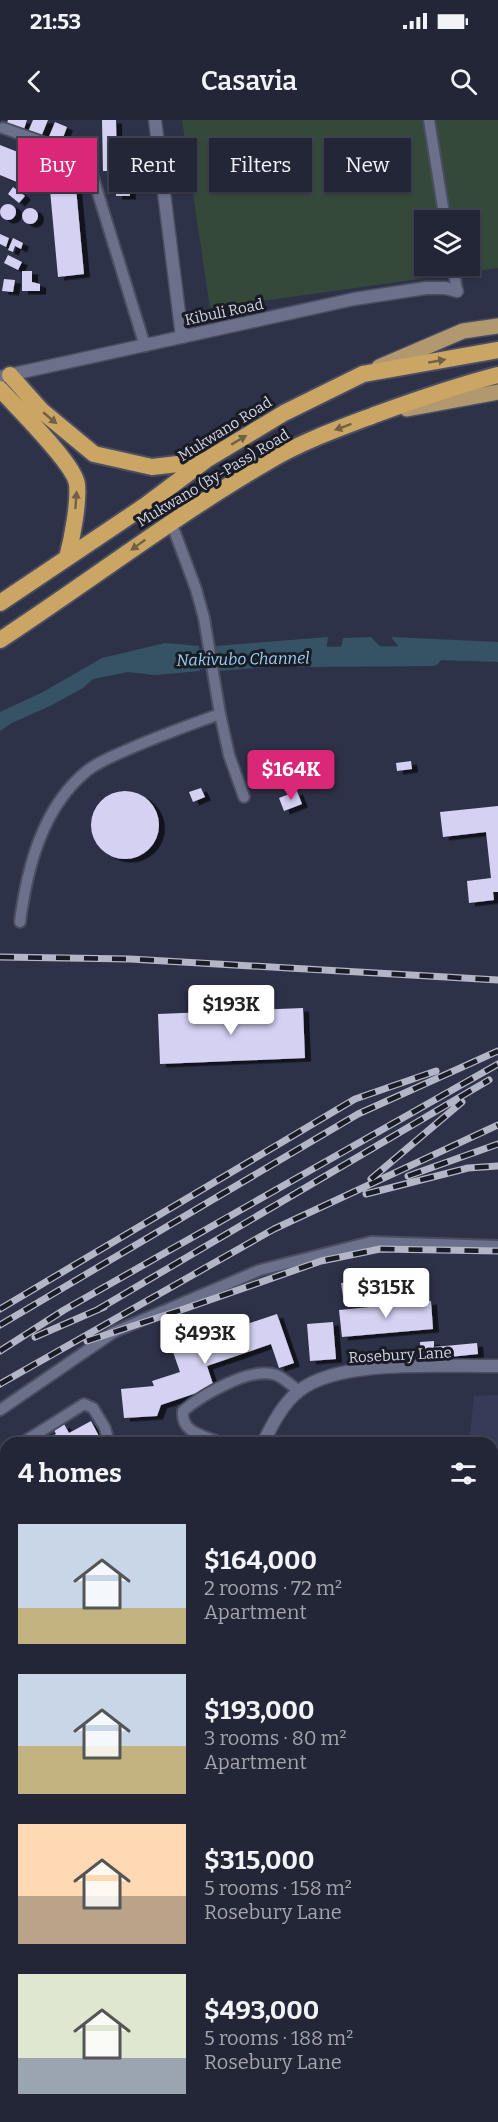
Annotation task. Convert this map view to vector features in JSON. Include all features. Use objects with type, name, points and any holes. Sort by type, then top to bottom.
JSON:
[{"type":"highway","name":"Mukwano Road","points":[[0,603],[206,460],[284,413],[363,374],[498,350]]},
{"type":"highway","name":"Mukwano (By-Pass) Road","points":[[0,640],[68,596],[171,522],[270,461],[320,435],[449,388],[498,375]]},
{"type":"highway","points":[[5,376],[42,411],[94,454],[152,467],[206,460]]},
{"type":"highway","points":[[0,389],[57,450],[77,482],[73,534],[67,558]]},
{"type":"main road","points":[[363,374],[463,331],[498,326]]},
{"type":"main road","points":[[376,415],[498,392]]},
{"type":"street","points":[[155,120],[182,337]]},
{"type":"street","name":"Kibuli Road","points":[[5,376],[354,299],[426,288],[445,288],[457,291]]},
{"type":"street","name":"Rosebury Lane","points":[[267,1437],[289,1401],[299,1391],[310,1383],[330,1375],[381,1368],[498,1366]]},
{"type":"lane","points":[[429,120],[443,210]]},
{"type":"lane","points":[[3,128],[70,152],[79,158],[92,174],[145,346]]},
{"type":"lane","points":[[455,276],[457,291]]},
{"type":"lane","points":[[171,522],[196,589],[204,618],[213,678],[229,755],[244,797]]},
{"type":"lane","points":[[20,922],[29,869],[44,826],[68,788],[90,768],[115,755],[220,714]]},
{"type":"lane","points":[[0,1410],[114,1332],[260,1270],[371,1242],[498,1246]]},
{"type":"lane","points":[[207,1437],[187,1428],[182,1420],[183,1411],[195,1401],[242,1378],[261,1372],[275,1375],[299,1391]]},
{"type":"lane","points":[[32,1437],[84,1404],[93,1408],[108,1437]]},
{"type":"shaded area","points":[[498,1395],[498,1437],[470,1437],[474,1396]]},
{"type":"green space","points":[[182,120],[498,120],[498,268],[480,270],[480,210],[414,210],[414,276],[440,276],[210,308],[193,192],[197,192],[197,138],[185,138]]},
{"type":"water","points":[[328,637],[324,665],[305,664],[219,671],[216,646]]},
{"type":"water","points":[[371,637],[395,662],[337,664],[343,638]]},
{"type":"water","points":[[391,637],[498,642],[498,662],[410,661]]},
{"type":"water","points":[[165,643],[199,646],[200,671],[155,675],[128,672],[93,679],[83,688],[0,731],[0,712],[43,692],[102,658]]},
{"type":"building","points":[[8,120],[27,120],[24,129],[7,123]]},
{"type":"building","points":[[33,120],[48,120],[41,137],[28,132]]},
{"type":"building","points":[[102,120],[116,120],[116,138],[109,138],[109,171],[103,171]]},
{"type":"building","points":[[55,122],[67,127],[63,138],[48,138]]},
{"type":"building","points":[[0,145],[18,152],[18,182],[0,175]]},
{"type":"building","points":[[13,187],[25,196],[19,203],[8,194]]},
{"type":"building","points":[[50,192],[76,192],[84,274],[58,277]]},
{"type":"building","points":[[116,192],[130,192],[130,196],[116,196]]},
{"type":"building","points":[[8,204],[14,206],[16,212],[14,218],[8,220],[2,218],[0,212],[2,206]]},
{"type":"building","points":[[30,208],[38,216],[30,224],[22,216]]},
{"type":"building","points":[[0,234],[9,238],[6,247],[0,244]]},
{"type":"building","points":[[13,238],[23,243],[21,249],[15,246],[13,252],[8,250]]},
{"type":"building","points":[[8,255],[22,262],[18,270],[4,263]]},
{"type":"building","points":[[22,271],[32,271],[32,282],[40,284],[40,291],[22,291]]},
{"type":"building","points":[[4,279],[15,280],[13,292],[2,291]]},
{"type":"building","points":[[411,761],[412,769],[397,771],[396,763]]},
{"type":"building","points":[[201,788],[205,797],[193,802],[189,792]]},
{"type":"building","points":[[118,791],[132,791],[144,796],[154,806],[159,825],[154,844],[144,854],[132,859],[118,859],[106,854],[96,844],[91,832],[91,818],[96,806],[106,796]]},
{"type":"building","points":[[297,791],[302,804],[284,811],[279,798]]},
{"type":"building","points":[[498,806],[498,892],[493,892],[494,900],[469,903],[467,881],[491,878],[486,832],[443,837],[440,812]]},
{"type":"building","points":[[303,1008],[305,1058],[160,1064],[158,1014]]},
{"type":"building","points":[[366,1280],[369,1301],[344,1304],[341,1283]]},
{"type":"building","points":[[431,1301],[433,1329],[342,1337],[339,1310]]},
{"type":"building","points":[[277,1314],[294,1363],[279,1368],[271,1344],[207,1366],[214,1387],[161,1405],[157,1416],[124,1418],[121,1389],[154,1386],[152,1381],[180,1372],[172,1349]]},
{"type":"building","points":[[333,1322],[336,1359],[310,1361],[307,1324]]},
{"type":"building","points":[[434,1341],[434,1347],[477,1343],[478,1354],[421,1360],[420,1342]]},
{"type":"building","points":[[91,1421],[99,1437],[50,1437],[56,1434],[54,1430],[64,1424],[69,1433]]},
{"type":"waterway","name":"Nakivubo Channel","points":[[300,657],[432,656]]},
{"type":"waterway","name":"Nakivubo Channel","points":[[174,660],[243,657]]},
{"type":"railway","points":[[0,957],[130,959],[498,980]]},
{"type":"railway","points":[[0,1325],[358,1114],[498,1051]]},
{"type":"railway","points":[[0,1351],[64,1310],[498,1064]]},
{"type":"railway","points":[[0,1309],[355,1099],[436,1071]]},
{"type":"railway","points":[[97,1310],[489,1080]]},
{"type":"railway","points":[[371,1179],[462,1102]]},
{"type":"railway","points":[[0,1384],[274,1229],[498,1125]]},
{"type":"railway","points":[[408,1176],[498,1144]]},
{"type":"railway","points":[[366,1194],[468,1168],[498,1166]]},
{"type":"railway","points":[[87,1341],[321,1261],[380,1249],[498,1251]]},
{"type":"railway","points":[[35,1337],[104,1307]]}]
